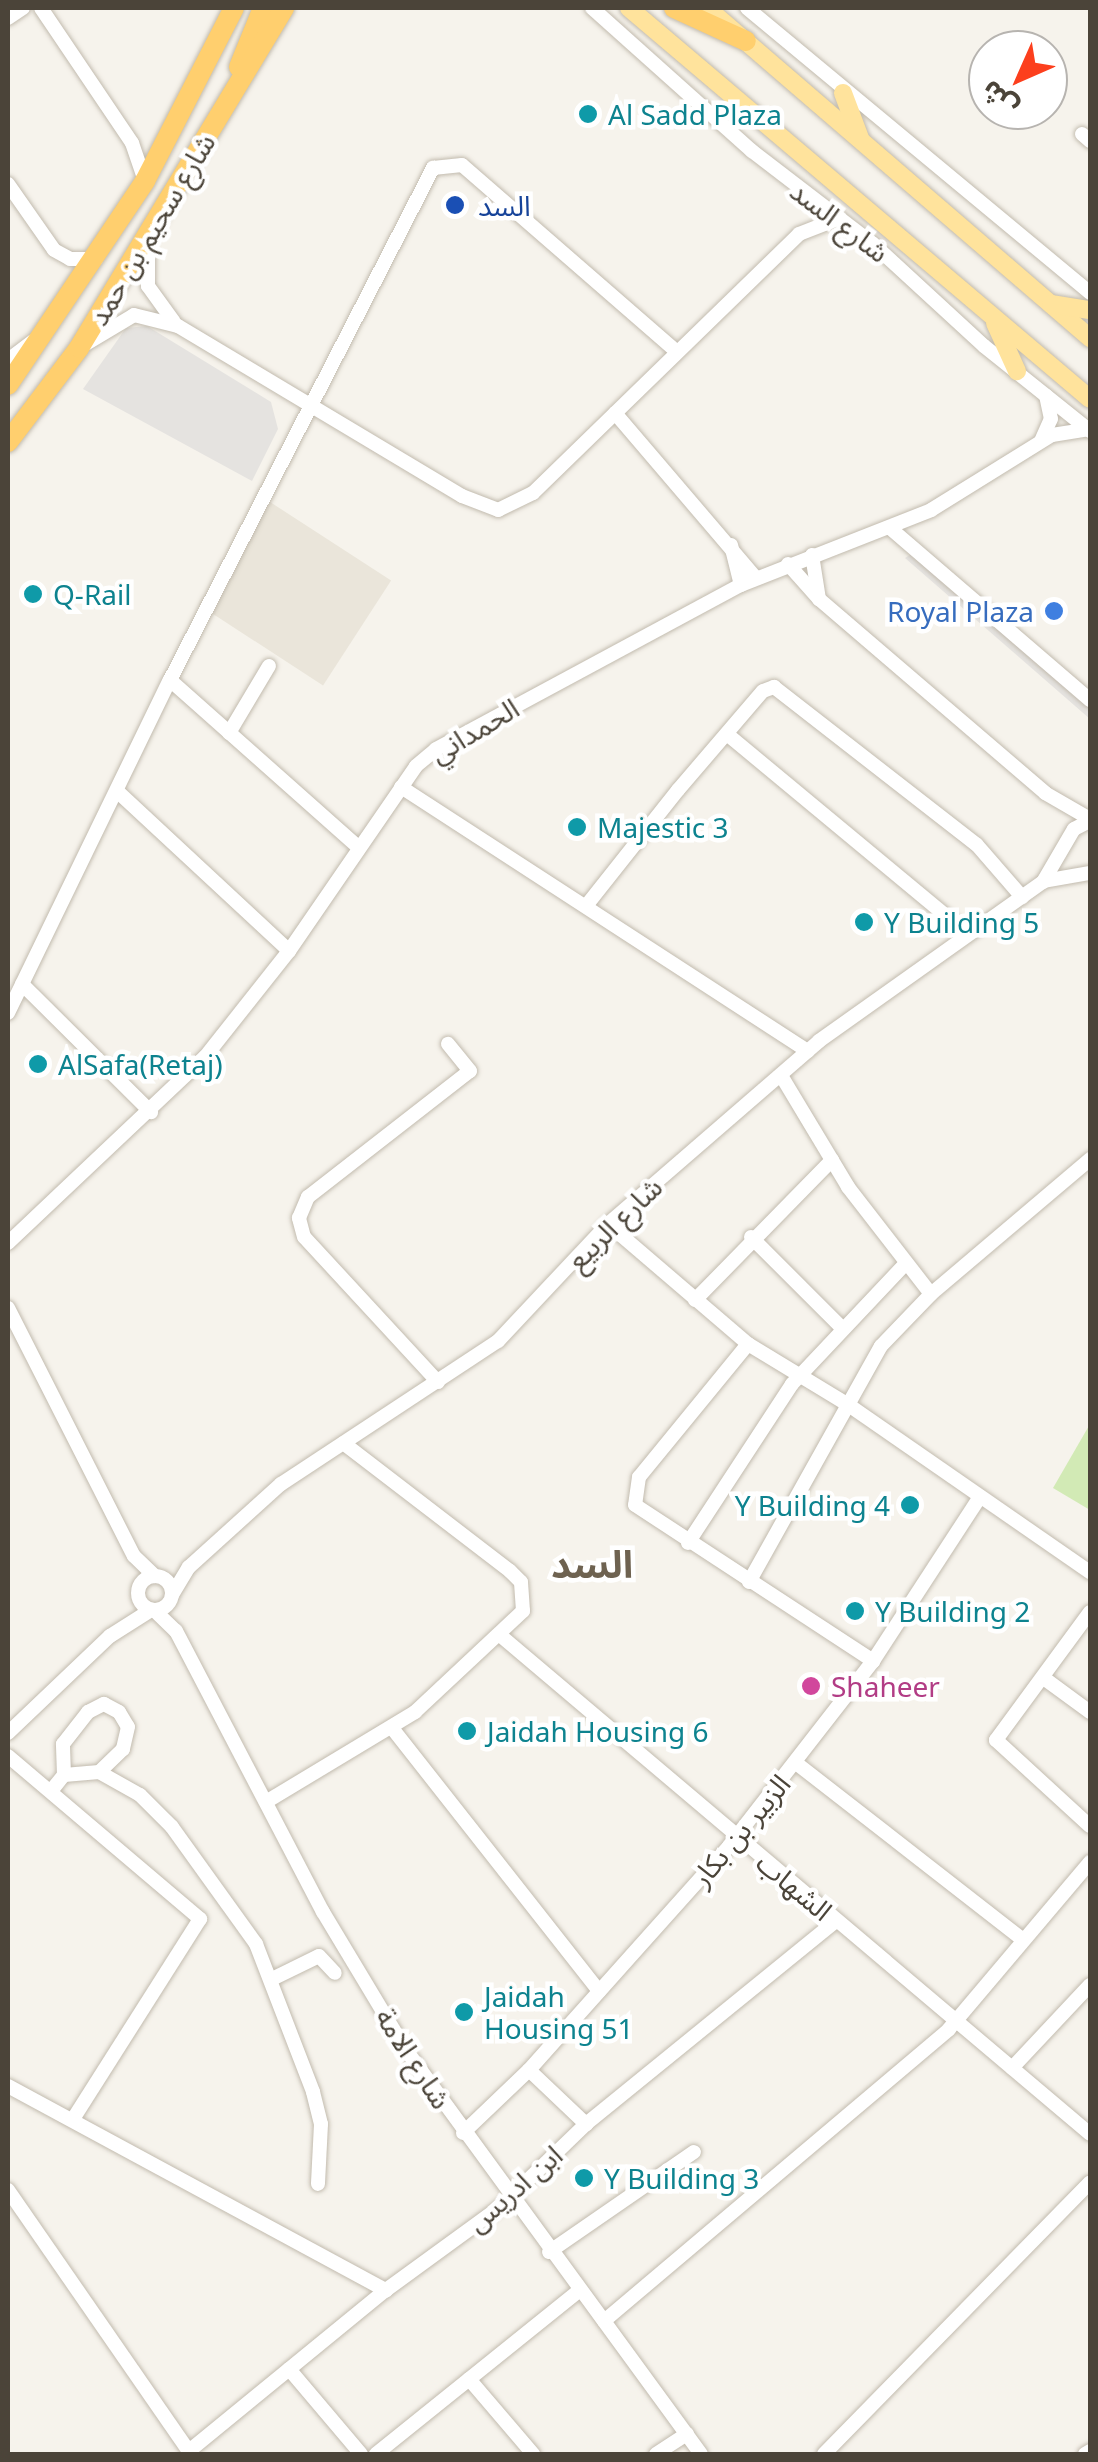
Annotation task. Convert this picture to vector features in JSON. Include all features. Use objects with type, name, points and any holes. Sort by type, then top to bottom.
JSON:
[{"type":"highway","name":"شارع سحيم بن حمد","points":[[8,385],[97,259],[145,181],[234,8]]},
{"type":"highway","points":[[234,88],[263,8]]},
{"type":"highway","name":"شارع سحيم بن حمد","points":[[8,442],[79,348],[284,8]]},
{"type":"highway","points":[[674,8],[746,41]]},
{"type":"main road","name":"شارع السد","points":[[629,8],[1090,399]]},
{"type":"main road","points":[[707,8],[1090,338]]},
{"type":"main road","points":[[843,93],[862,143]]},
{"type":"main road","points":[[1050,304],[1090,310]]},
{"type":"main road","points":[[990,314],[1017,372]]},
{"type":"street","points":[[8,18],[23,8]]},
{"type":"street","points":[[41,8],[132,143],[145,181]]},
{"type":"street","name":"شارع السد","points":[[592,8],[634,50],[840,218],[1089,430]]},
{"type":"street","points":[[746,8],[843,93],[1090,292]]},
{"type":"street","points":[[8,1013],[170,680],[420,187],[442,163],[473,173],[677,352]]},
{"type":"street","points":[[8,184],[54,250],[70,260],[97,259]]},
{"type":"street","points":[[799,234],[812,197]]},
{"type":"street","points":[[79,348],[134,315],[178,326],[462,496],[498,510],[533,493],[799,234],[840,218]]},
{"type":"street","points":[[148,239],[148,286],[178,326]]},
{"type":"street","points":[[8,360],[43,338]]},
{"type":"street","points":[[1042,442],[1051,419],[1046,395]]},
{"type":"street","points":[[616,413],[756,578]]},
{"type":"street","name":"الحمداني","points":[[8,1243],[152,1112],[206,1056],[289,951],[401,787],[436,749],[741,585],[890,528],[1042,442],[1089,430]]},
{"type":"street","points":[[890,528],[1090,700]]},
{"type":"street","points":[[731,545],[741,585]]},
{"type":"street","points":[[812,555],[819,600]]},
{"type":"street","points":[[788,564],[819,600],[1045,793],[1090,820]]},
{"type":"street","points":[[229,733],[268,666]]},
{"type":"street","points":[[170,680],[359,848]]},
{"type":"street","points":[[586,906],[763,691],[782,691],[977,845],[1022,897]]},
{"type":"street","points":[[727,734],[968,934]]},
{"type":"street","points":[[401,787],[808,1051]]},
{"type":"street","points":[[116,791],[289,951]]},
{"type":"street","name":"شارع الربيع","points":[[172,1597],[188,1567],[281,1484],[498,1341],[608,1224],[808,1051],[1043,882],[1074,829],[1090,820]]},
{"type":"street","points":[[1068,845],[1074,863],[1090,872]]},
{"type":"street","name":"شارع الربيع","points":[[1043,882],[1090,872]]},
{"type":"street","points":[[22,984],[152,1112]]},
{"type":"street","points":[[438,1382],[304,1237],[298,1218],[308,1197],[470,1071],[448,1044]]},
{"type":"street","points":[[782,1077],[832,1160],[931,1294]]},
{"type":"street","points":[[749,1582],[881,1346],[931,1294],[1090,1159]]},
{"type":"street","points":[[694,1300],[751,1237],[832,1160]]},
{"type":"street","points":[[608,1224],[748,1344],[850,1406],[1090,1572]]},
{"type":"street","points":[[751,1237],[843,1329]]},
{"type":"street","points":[[688,1543],[799,1376],[906,1263]]},
{"type":"street","points":[[8,1308],[134,1556],[138,1591],[110,1636]]},
{"type":"street","points":[[748,1344],[633,1491],[640,1512],[873,1660]]},
{"type":"street","points":[[266,1802],[392,1728],[501,1636],[523,1611],[520,1582],[343,1443]]},
{"type":"street","name":"الزبير بن بكار","points":[[463,2133],[529,2070],[796,1764],[873,1660],[980,1497]]},
{"type":"street","points":[[8,1733],[110,1636],[172,1597],[157,1576],[134,1556]]},
{"type":"street","name":"شارع الربيع","points":[[138,1591],[157,1576],[188,1567]]},
{"type":"street","name":"شارع الامة","points":[[138,1591],[176,1631],[332,1928],[463,2133],[702,2454]]},
{"type":"street","name":"شارع الامة","points":[[172,1597],[176,1631]]},
{"type":"street","points":[[1090,1612],[1045,1679],[996,1740],[1090,1826]]},
{"type":"street","name":"الشهاب","points":[[501,1636],[1090,2134]]},
{"type":"street","points":[[1045,1679],[1090,1712]]},
{"type":"street","points":[[51,1791],[64,1775],[63,1744],[88,1712],[104,1704],[119,1712],[129,1736],[99,1772]]},
{"type":"street","points":[[392,1728],[599,1992]]},
{"type":"street","points":[[8,1756],[200,1919],[73,2119]]},
{"type":"street","points":[[796,1764],[1022,1938]]},
{"type":"street","points":[[64,1775],[99,1772],[140,1795],[172,1828],[236,1910],[272,1980],[321,2124],[318,2184]]},
{"type":"street","points":[[604,2321],[957,2020],[1022,1938],[1090,1862]]},
{"type":"street","name":"ابن ادريس","points":[[190,2453],[386,2290],[508,2196],[586,2124],[836,1920]]},
{"type":"street","points":[[272,1980],[314,1956],[334,1974]]},
{"type":"street","points":[[1012,2068],[1090,1985]]},
{"type":"street","points":[[529,2070],[586,2124]]},
{"type":"street","points":[[8,2086],[386,2290]]},
{"type":"street","points":[[549,2252],[694,2152]]},
{"type":"street","points":[[824,2454],[1090,2182]]},
{"type":"street","points":[[8,2190],[190,2453]]},
{"type":"street","points":[[376,2454],[580,2290]]},
{"type":"street","points":[[289,2369],[361,2454]]},
{"type":"street","points":[[469,2379],[533,2454]]},
{"type":"street","points":[[656,2454],[687,2434]]},
{"type":"shaded area","points":[[147,326],[271,402],[278,429],[252,481],[83,389],[126,328]]},
{"type":"shaded area","points":[[267,500],[391,581],[323,685],[199,605]]},
{"type":"shaded area","points":[[921,548],[1090,700],[1090,719],[905,558]]},
{"type":"green space","points":[[1090,1424],[1090,1510],[1053,1488]]},
{"type":"place","name":"Al Sadd Plaza","points":[[588,114]]},
{"type":"place","name":"السد","points":[[455,205]]},
{"type":"place","name":"Q-Rail","points":[[33,594]]},
{"type":"place","name":"Royal Plaza","points":[[1054,611]]},
{"type":"place","name":"Majestic 3","points":[[577,827]]},
{"type":"place","name":"Y Building 5","points":[[864,922]]},
{"type":"place","name":"AlSafa(Retaj)","points":[[38,1064]]},
{"type":"place","name":"Y Building 4","points":[[910,1505]]},
{"type":"place","name":"Y Building 2","points":[[855,1611]]},
{"type":"place","name":"Shaheer","points":[[811,1686]]},
{"type":"place","name":"Jaidah Housing 6","points":[[467,1731]]},
{"type":"place","name":"Jaidah Housing 51","points":[[464,2012]]},
{"type":"place","name":"Y Building 3","points":[[584,2178]]},
{"type":"district","name":"السد","points":[[592,1564]]}]
